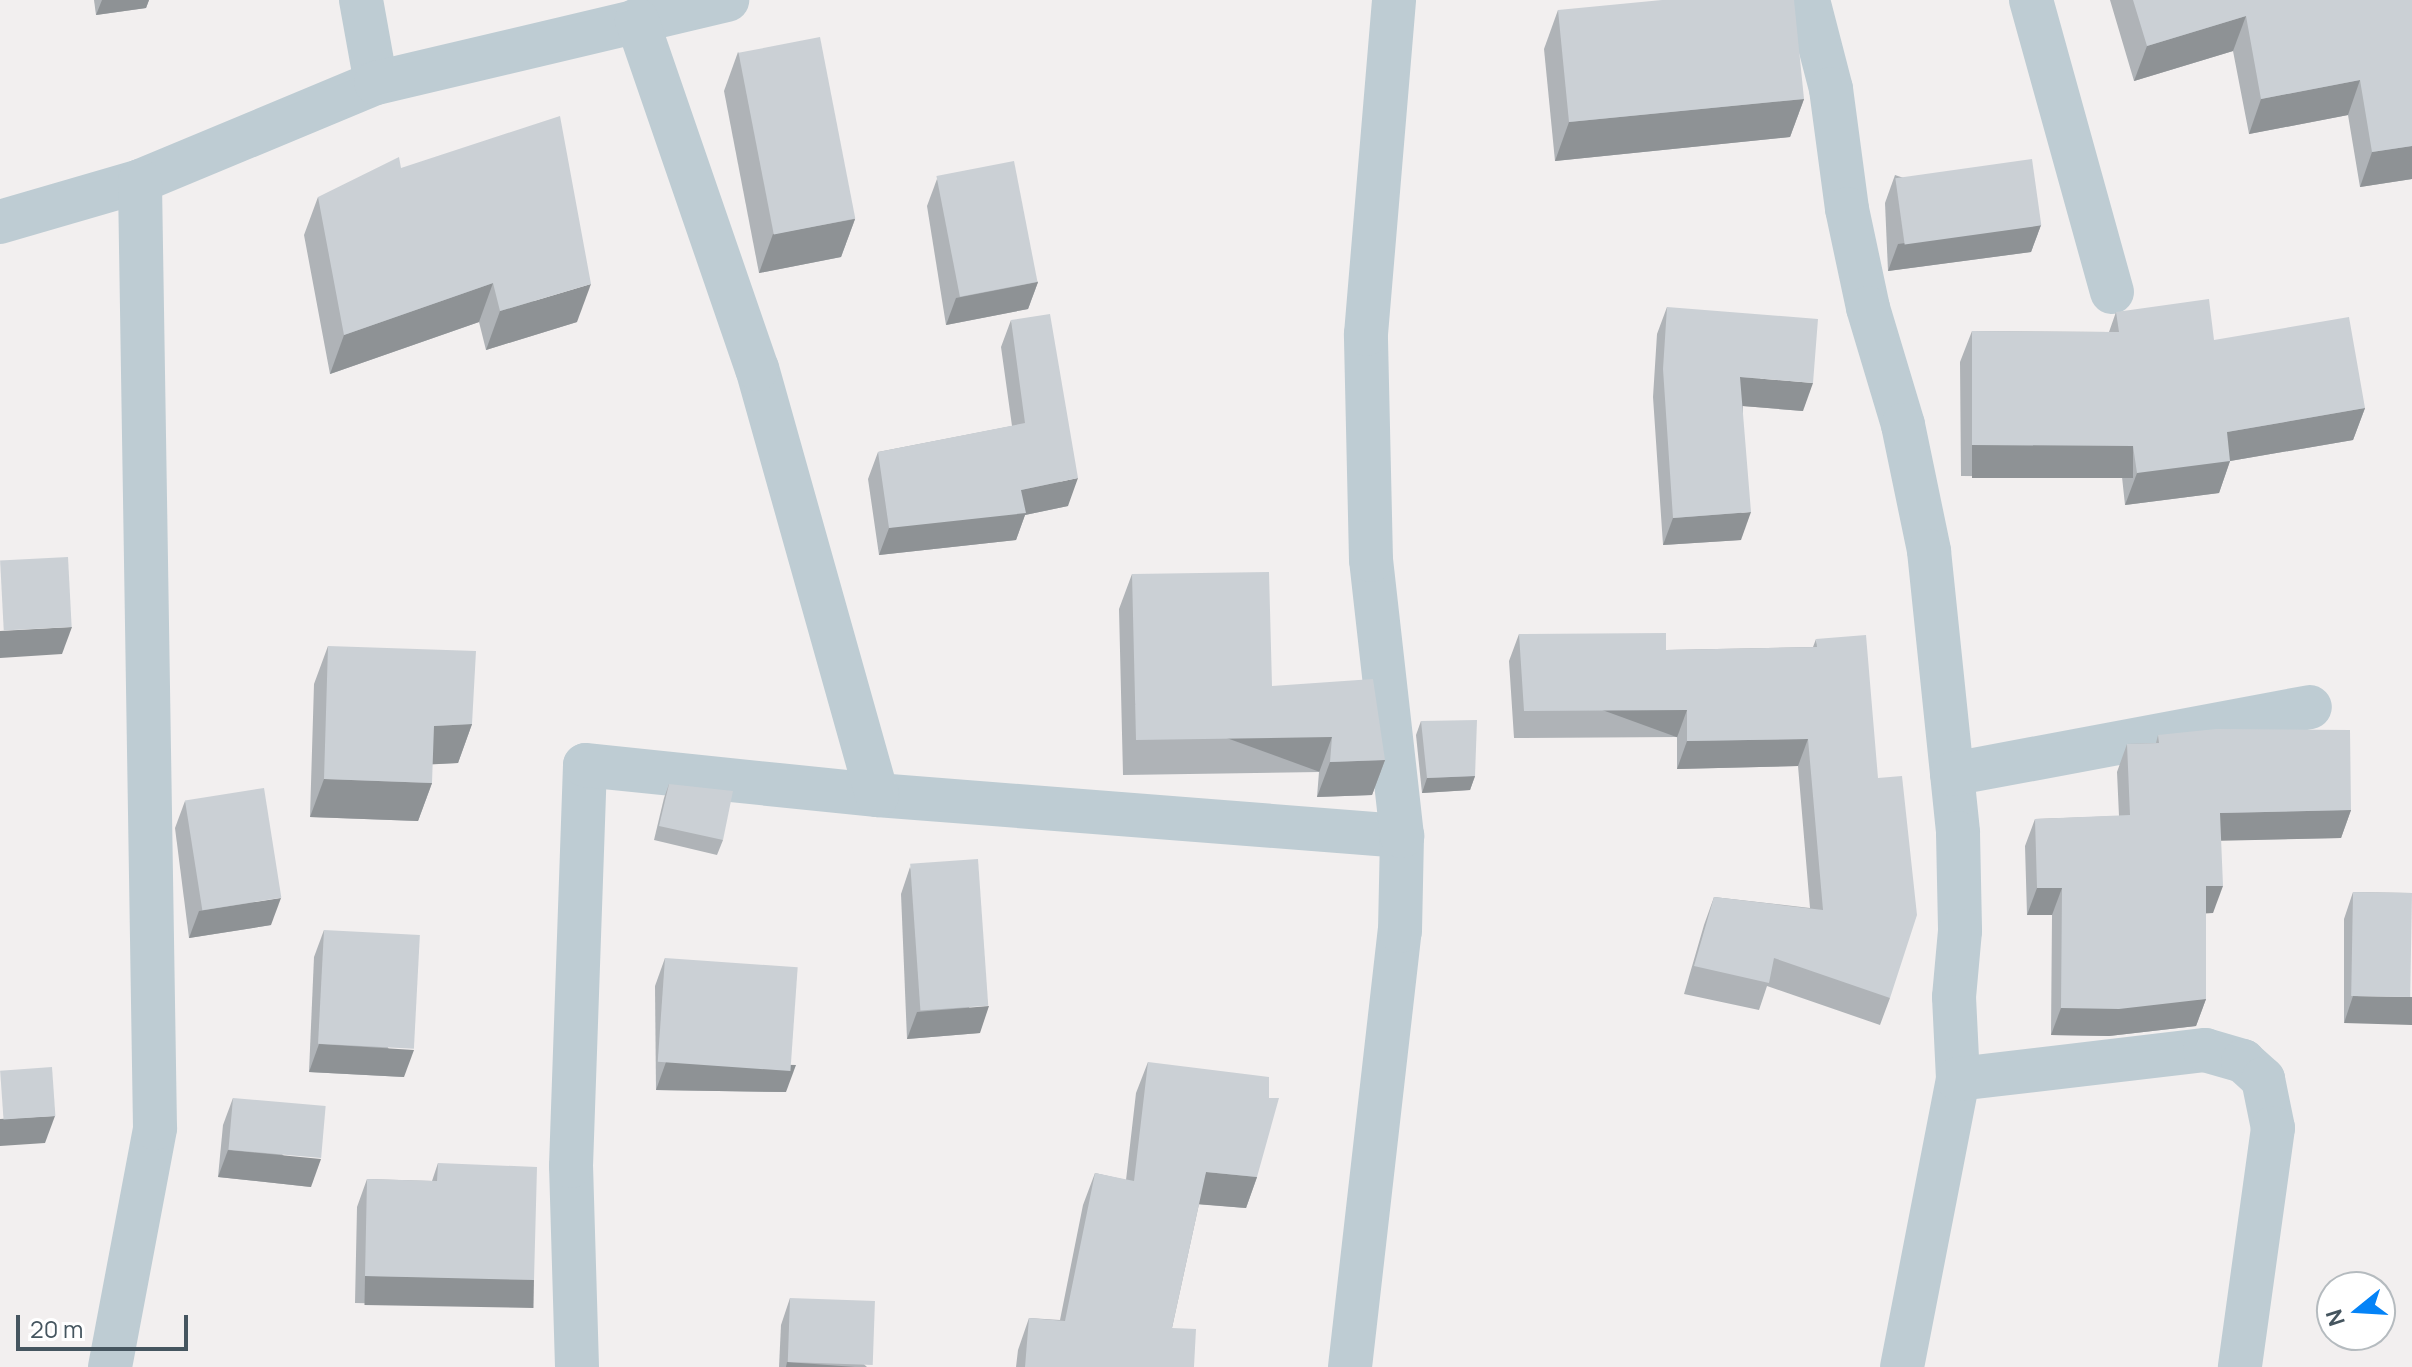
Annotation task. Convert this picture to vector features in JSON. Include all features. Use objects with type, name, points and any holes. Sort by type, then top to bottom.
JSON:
[{"type":"street","points":[[361,0],[376,83]]},
{"type":"street","points":[[0,222],[140,181],[376,83],[727,0]]},
{"type":"street","points":[[1350,1367],[1400,931],[1402,836],[1371,560],[1366,334],[1394,0]]},
{"type":"street","points":[[1808,0],[1831,89],[1847,209],[1868,308],[1903,425],[1929,551],[1958,833],[1960,931],[1954,997],[1958,1079],[1902,1367]]},
{"type":"street","points":[[2031,0],[2112,292]]},
{"type":"street","points":[[637,20],[757,369],[877,795]]},
{"type":"street","points":[[110,1367],[155,1128],[140,181]]},
{"type":"street","points":[[1952,774],[2310,707]]},
{"type":"street","points":[[577,1367],[571,1166],[585,765],[877,795],[1402,836]]},
{"type":"street","points":[[1958,1079],[2205,1050],[2243,1061],[2263,1079],[2273,1128],[2240,1367]]},
{"type":"building","points":[[1662,0],[1794,0],[1804,99],[1569,122],[1558,10]]},
{"type":"building","points":[[2133,0],[2412,0],[2412,146],[2372,152],[2360,80],[2261,99],[2246,16],[2147,46]]},
{"type":"building","points":[[820,37],[855,219],[774,234],[739,53]]},
{"type":"building","points":[[560,116],[591,284],[500,311],[493,283],[344,335],[318,197],[399,157],[401,168]]},
{"type":"building","points":[[2032,159],[2041,225],[1905,245],[1895,178]]},
{"type":"building","points":[[1014,161],[1037,282],[960,297],[936,176]]},
{"type":"building","points":[[2209,299],[2214,340],[2349,317],[2365,408],[2227,432],[2230,461],[2137,473],[2133,446],[1972,445],[1972,331],[2119,332],[2116,312]]},
{"type":"building","points":[[1667,307],[1818,319],[1813,383],[1740,377],[1751,512],[1673,518],[1663,369]]},
{"type":"building","points":[[1050,314],[1078,478],[1021,490],[1026,513],[889,528],[878,452],[1025,423],[1011,320]]},
{"type":"building","points":[[68,557],[72,627],[4,630],[0,561]]},
{"type":"building","points":[[1269,572],[1272,686],[1373,679],[1385,760],[1330,762],[1332,737],[1136,740],[1132,574]]},
{"type":"building","points":[[1666,633],[1666,650],[1817,647],[1816,639],[1866,635],[1878,778],[1902,776],[1917,915],[1890,998],[1774,958],[1769,983],[1694,966],[1714,897],[1823,910],[1808,739],[1687,741],[1687,710],[1524,711],[1519,634]]},
{"type":"building","points":[[328,646],[476,651],[472,724],[434,726],[432,783],[324,779]]},
{"type":"building","points":[[1477,720],[1475,776],[1427,778],[1421,721]]},
{"type":"building","points":[[2216,729],[2350,730],[2351,810],[2220,813],[2223,886],[2206,886],[2206,999],[2119,1009],[2061,1008],[2062,888],[2037,888],[2035,819],[2130,815],[2127,744],[2159,743],[2158,735]]},
{"type":"building","points":[[669,784],[733,791],[723,840],[659,826]]},
{"type":"building","points":[[264,788],[281,898],[202,910],[185,801]]},
{"type":"building","points":[[978,859],[988,1006],[920,1010],[910,864]]},
{"type":"building","points":[[2353,892],[2412,893],[2410,997],[2351,996]]},
{"type":"building","points":[[324,930],[420,935],[414,1049],[318,1044]]},
{"type":"building","points":[[665,958],[798,967],[790,1071],[658,1062]]},
{"type":"building","points":[[1148,1062],[1269,1077],[1269,1098],[1279,1098],[1257,1177],[1206,1172],[1172,1328],[1196,1329],[1194,1367],[1025,1367],[1029,1318],[1065,1321],[1095,1173],[1134,1181]]},
{"type":"building","points":[[52,1067],[55,1116],[4,1120],[0,1071]]},
{"type":"building","points":[[233,1098],[326,1106],[321,1158],[228,1150]]},
{"type":"building","points":[[438,1163],[537,1167],[534,1280],[365,1276],[367,1179],[437,1181]]},
{"type":"building","points":[[790,1298],[875,1301],[873,1365],[788,1362]]}]
